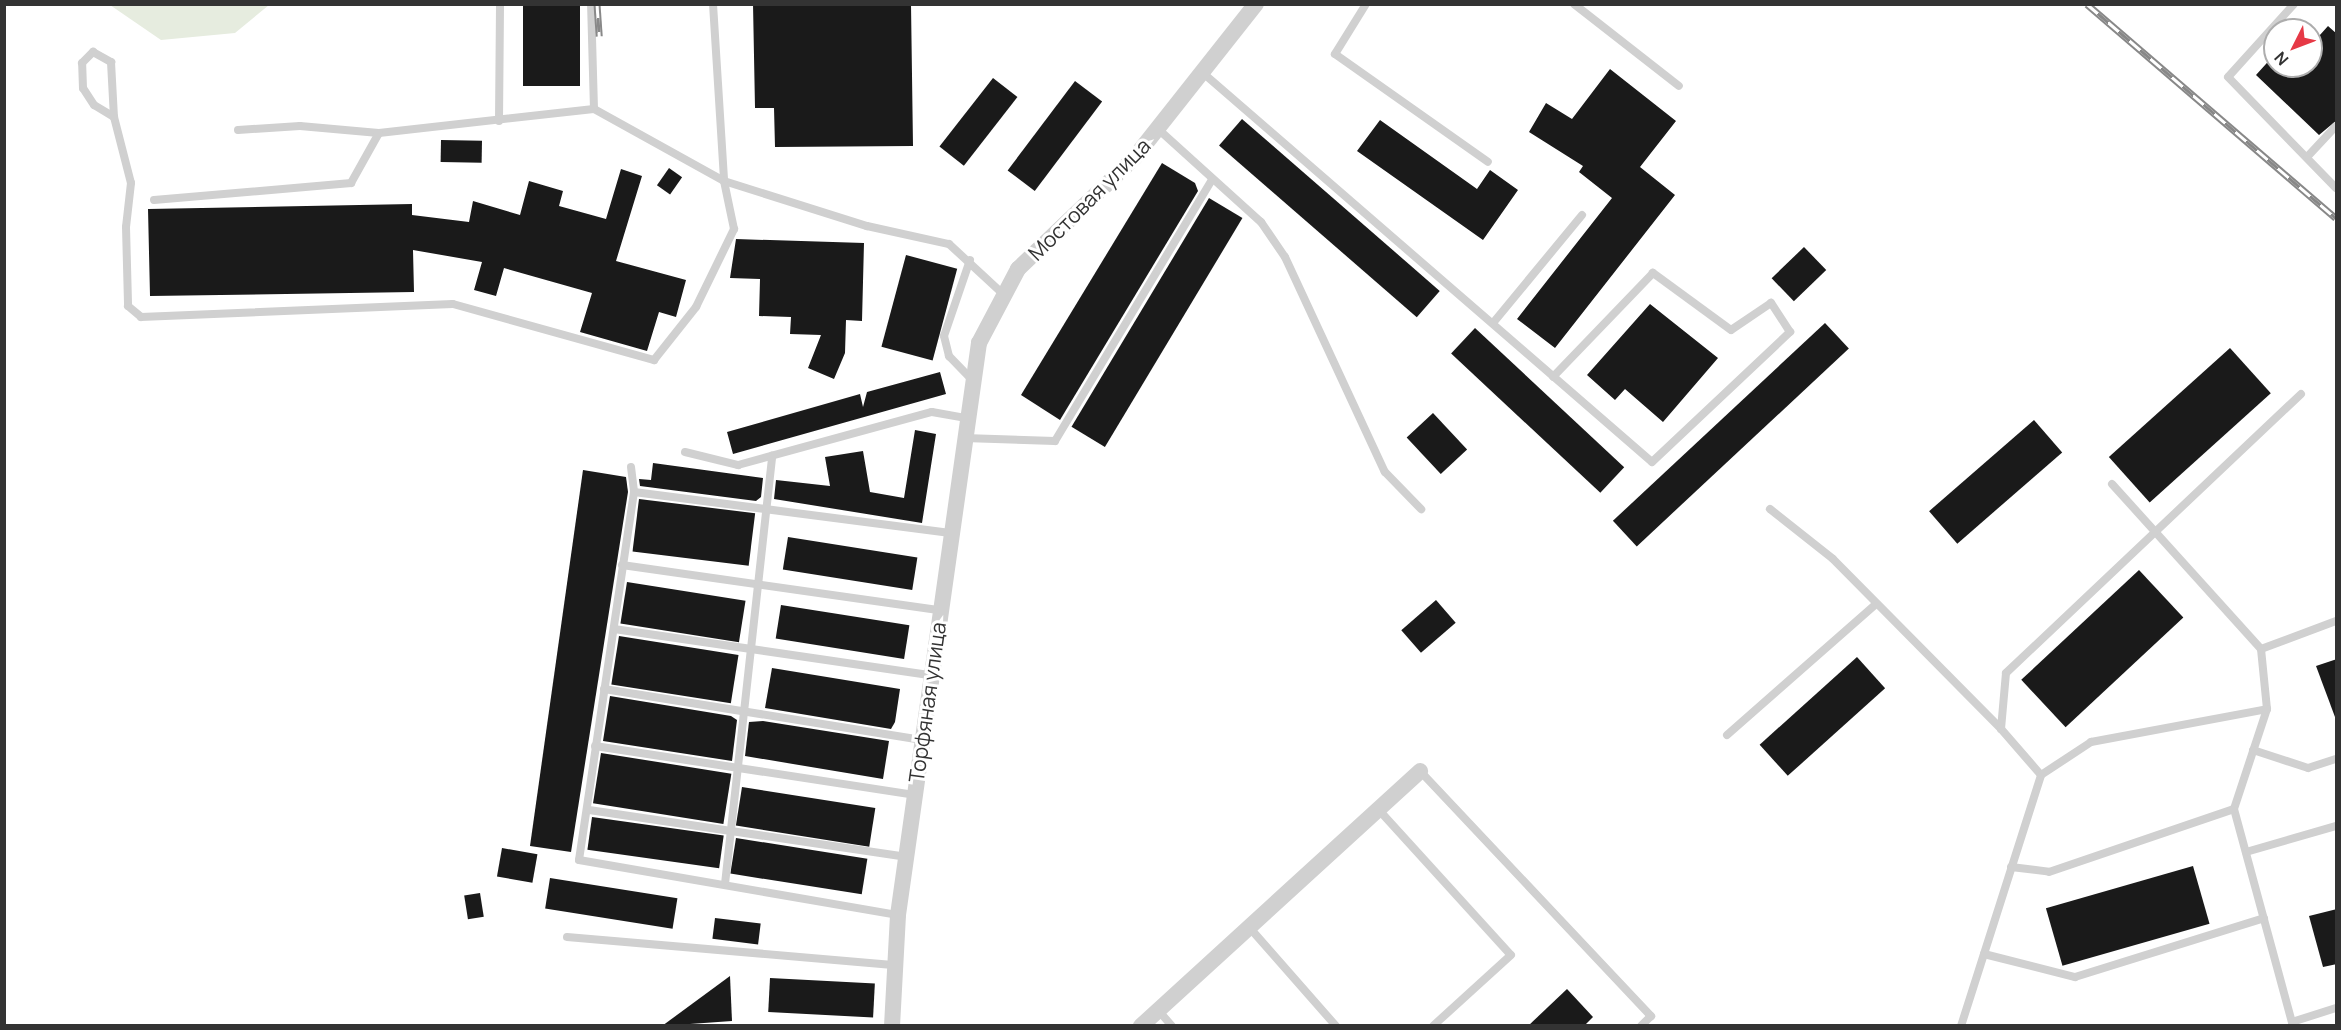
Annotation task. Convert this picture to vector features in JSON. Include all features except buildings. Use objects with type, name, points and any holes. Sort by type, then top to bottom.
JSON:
[{"type":"street","name":"Мостовая улица","points":[[971,379],[1002,293],[1018,269],[1114,180],[1158,129],[1256,4]]},
{"type":"street","name":"Торфяная улица","points":[[892,1026],[893,965],[898,915],[971,379]]},
{"type":"street","points":[[1141,1026],[1420,771]]},
{"type":"lane","points":[[499,121],[500,4]]},
{"type":"lane","points":[[591,4],[594,109]]},
{"type":"lane","points":[[114,117],[94,105],[83,88],[82,63],[93,52],[111,62],[114,117],[131,183],[126,227],[128,306],[149,319],[453,304],[654,360],[696,307],[734,229],[724,181],[713,4]]},
{"type":"lane","points":[[1366,4],[1335,54],[1488,162]]},
{"type":"lane","points":[[1574,4],[1679,86]]},
{"type":"lane","points":[[2294,4],[2228,77],[2308,156],[2337,189]]},
{"type":"lane","points":[[1203,73],[1493,323],[1553,377],[1652,462],[1790,332],[1771,303],[1731,330],[1653,273],[1553,377]]},
{"type":"lane","points":[[237,130],[300,126],[379,133],[594,109],[724,181],[867,226],[935,239],[970,260],[1002,293]]},
{"type":"lane","points":[[2308,156],[2337,126]]},
{"type":"lane","points":[[1158,129],[1261,222],[1285,257],[1385,472],[1420,509]]},
{"type":"lane","points":[[154,200],[351,183],[379,133]]},
{"type":"lane","points":[[963,438],[1055,441],[1212,180]]},
{"type":"lane","points":[[1493,323],[1582,215]]},
{"type":"lane","points":[[970,260],[944,336],[949,356],[971,379]]},
{"type":"lane","points":[[2001,729],[2006,673],[2301,394]]},
{"type":"lane","points":[[685,452],[738,465],[932,412],[966,418]]},
{"type":"lane","points":[[725,884],[772,456]]},
{"type":"lane","points":[[631,467],[634,492],[595,746],[589,810],[579,860],[898,915]]},
{"type":"lane","points":[[2112,484],[2261,649],[2267,709],[2234,809],[2293,1024],[2337,1008]]},
{"type":"lane","points":[[634,492],[766,506],[950,532]]},
{"type":"lane","points":[[1770,509],[1833,559],[2001,729],[2041,775]]},
{"type":"lane","points":[[622,565],[939,610]]},
{"type":"lane","points":[[1727,735],[1876,604]]},
{"type":"lane","points":[[2261,649],[2337,621]]},
{"type":"lane","points":[[614,629],[931,675]]},
{"type":"lane","points":[[604,689],[922,740]]},
{"type":"lane","points":[[1961,1026],[2041,775],[2091,742],[2267,709]]},
{"type":"lane","points":[[595,746],[914,795]]},
{"type":"lane","points":[[2253,750],[2308,768],[2337,759]]},
{"type":"lane","points":[[1420,771],[1651,1016],[1641,1026]]},
{"type":"lane","points":[[1378,809],[1511,954],[1433,1026]]},
{"type":"lane","points":[[2012,867],[2049,872],[2234,809]]},
{"type":"lane","points":[[589,810],[906,857]]},
{"type":"lane","points":[[2246,852],[2337,826]]},
{"type":"lane","points":[[1983,954],[2074,977],[2264,918]]},
{"type":"lane","points":[[1248,926],[1336,1026]]},
{"type":"lane","points":[[567,937],[893,965]]},
{"type":"lane","points":[[1158,1010],[1172,1026]]},
{"type":"shaded area","points":[[110,5],[269,5],[235,33],[161,40]]},
{"type":"railway","points":[[597,4],[599,36]]},
{"type":"railway","points":[[2087,4],[2336,218]]}]
